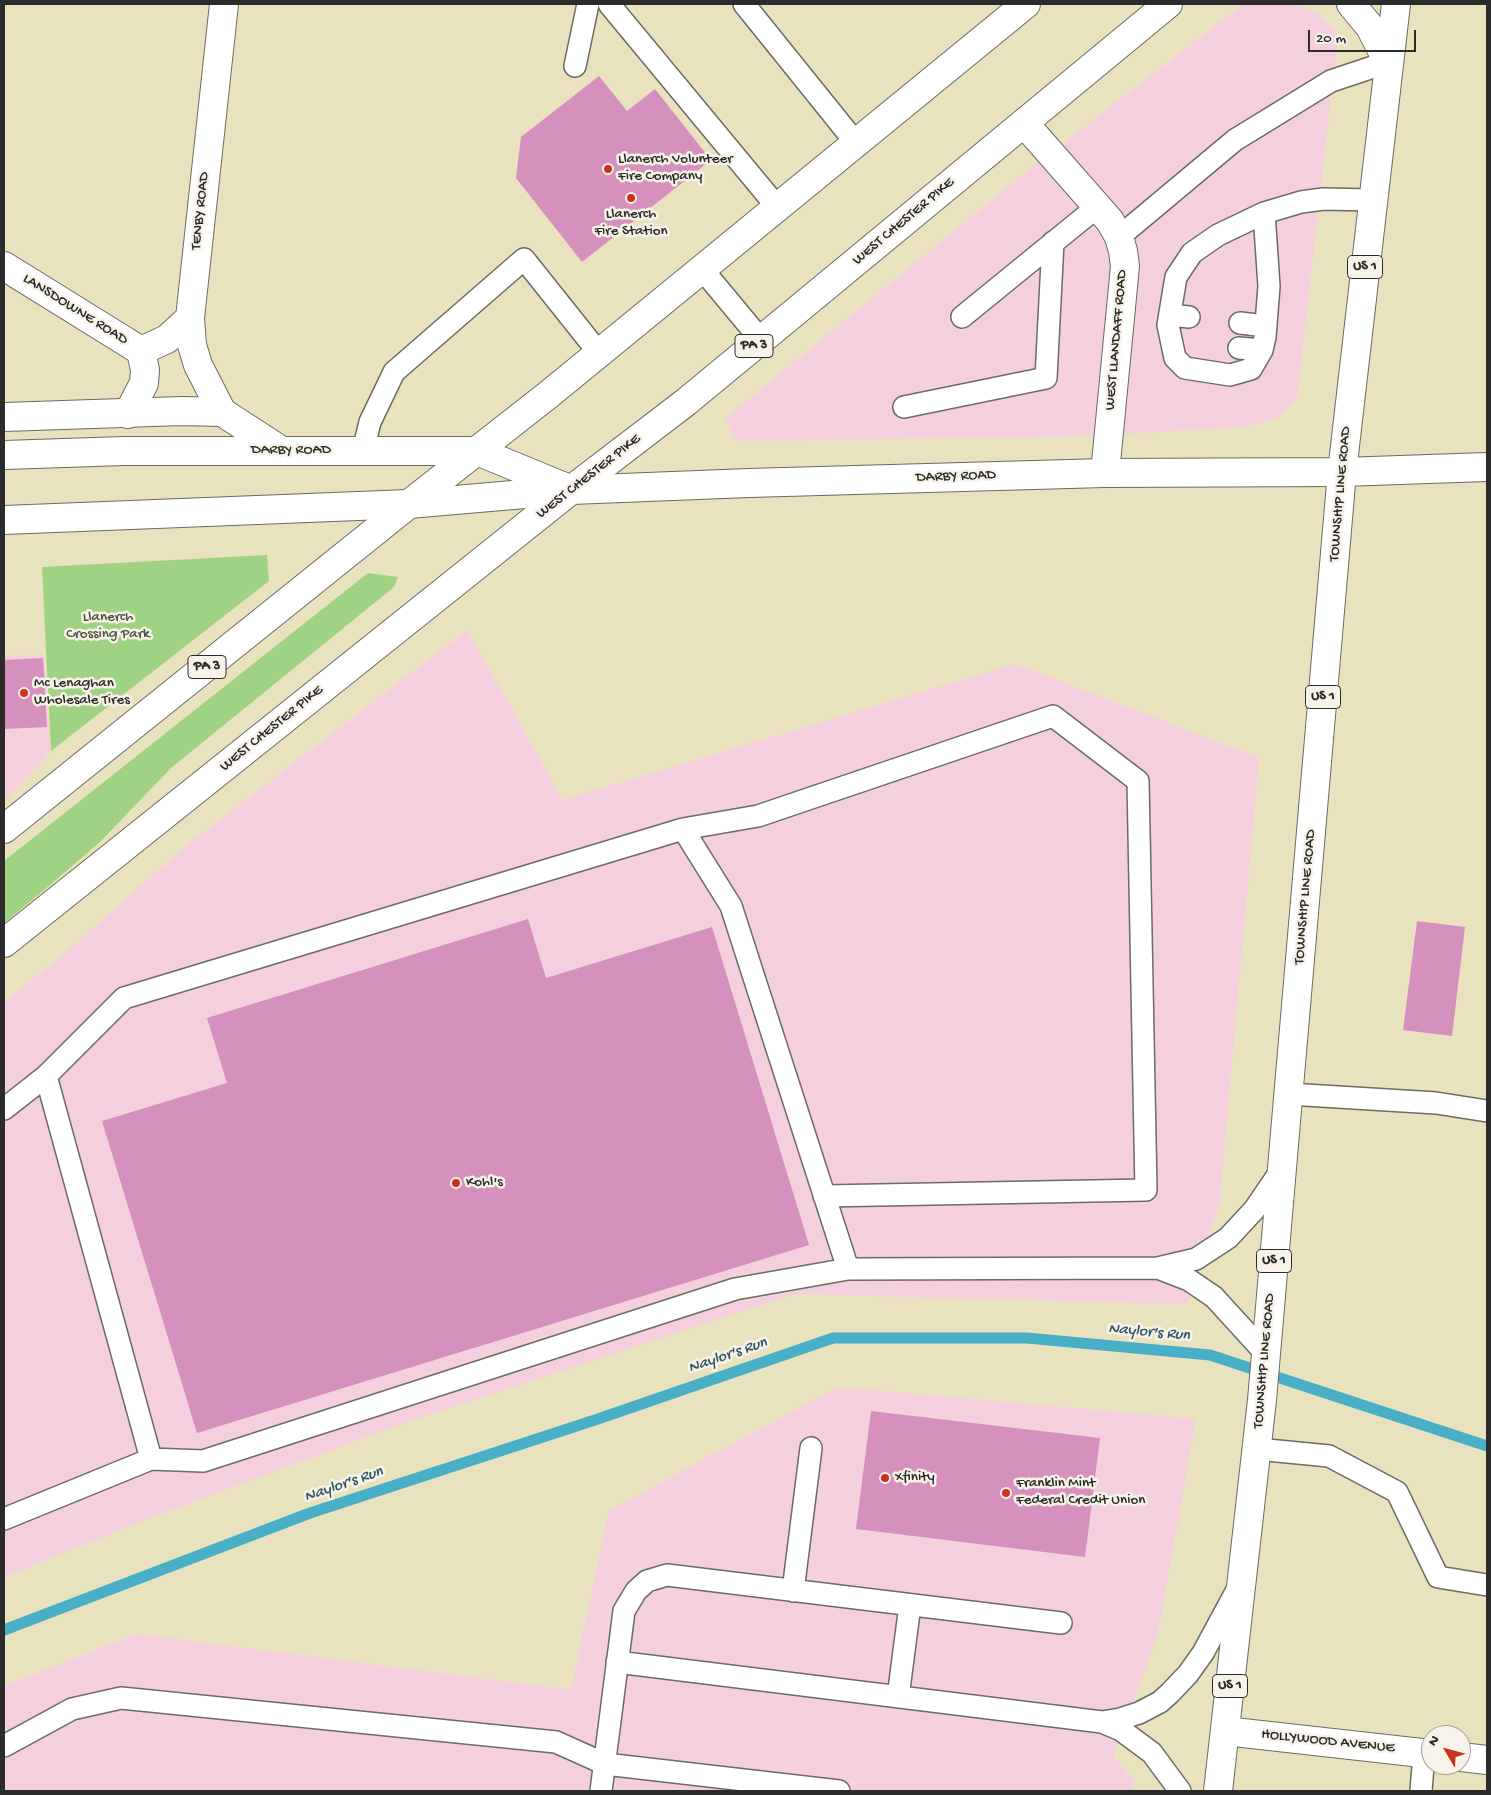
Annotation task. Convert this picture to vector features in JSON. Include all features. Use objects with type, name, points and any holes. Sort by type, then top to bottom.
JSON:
[{"type":"main road","name":"TENBY ROAD","points":[[222,412],[198,365],[192,345],[190,318],[224,4]]},
{"type":"main road","name":"WEST CHESTER PIKE","points":[[4,943],[571,490],[686,402],[1168,4]]},
{"type":"main road","points":[[1351,4],[1370,27],[1388,62]]},
{"type":"main road","name":"TOWNSHIP LINE ROAD","points":[[1218,1791],[1262,1400],[1342,472],[1396,4]]},
{"type":"main road","name":"PA 3","points":[[4,829],[778,208],[1011,9]]},
{"type":"main road","name":"WEST LLANDAFF ROAD","points":[[1024,123],[1110,221],[1119,237],[1123,252],[1125,266],[1105,473]]},
{"type":"main road","name":"LANSDOWNE ROAD","points":[[4,266],[141,351],[144,383],[128,414]]},
{"type":"main road","points":[[141,351],[167,339],[190,318]]},
{"type":"main road","points":[[4,417],[182,411],[222,412],[282,451]]},
{"type":"main road","name":"DARBY ROAD","points":[[4,455],[124,451],[477,451],[571,490]]},
{"type":"main road","name":"DARBY ROAD","points":[[4,520],[410,504],[571,490],[1105,473],[1342,472],[1487,467]]},
{"type":"main road","name":"HOLLYWOOD AVENUE","points":[[1226,1731],[1421,1753]]},
{"type":"main road","points":[[1471,1758],[1487,1760]]},
{"type":"lane","points":[[575,66],[588,4]]},
{"type":"lane","points":[[609,4],[778,208]]},
{"type":"lane","points":[[744,4],[856,143]]},
{"type":"lane","points":[[1119,237],[1235,140],[1331,81],[1388,62]]},
{"type":"lane","points":[[1264,213],[1269,286],[1262,350],[1251,369],[1230,375],[1185,368],[1175,358],[1180,342],[1168,325],[1179,316],[1176,277],[1192,253],[1218,234],[1264,213],[1301,202],[1323,199],[1373,200]]},
{"type":"lane","points":[[962,317],[1097,207]]},
{"type":"lane","points":[[904,407],[1046,378],[1053,242]]},
{"type":"lane","points":[[362,451],[370,422],[394,372],[524,259],[599,353]]},
{"type":"lane","points":[[702,269],[761,340]]},
{"type":"lane","points":[[1240,323],[1266,326]]},
{"type":"lane","points":[[1239,348],[1262,350]]},
{"type":"lane","points":[[4,1109],[46,1076],[124,998],[683,829],[758,816],[1053,716],[1138,781],[1146,1190],[824,1196]]},
{"type":"lane","points":[[683,829],[731,906],[848,1269]]},
{"type":"lane","points":[[46,1076],[151,1459]]},
{"type":"lane","points":[[1289,1094],[1436,1103],[1487,1111]]},
{"type":"lane","points":[[4,1519],[151,1459],[203,1461],[735,1289],[848,1269],[1158,1268],[1196,1258],[1228,1238],[1254,1210],[1282,1168]]},
{"type":"lane","points":[[1158,1268],[1189,1280],[1214,1297],[1266,1354]]},
{"type":"lane","points":[[793,1591],[811,1448]]},
{"type":"lane","points":[[1257,1449],[1329,1456],[1396,1492],[1438,1577],[1487,1585]]},
{"type":"lane","points":[[601,1791],[624,1611],[636,1590],[647,1581],[667,1575],[1061,1623]]},
{"type":"lane","points":[[1102,1722],[1139,1713],[1160,1702],[1170,1693],[1188,1674],[1203,1652],[1242,1582]]},
{"type":"lane","points":[[898,1697],[910,1605]]},
{"type":"lane","points":[[617,1662],[1102,1722],[1121,1730],[1152,1754],[1180,1791]]},
{"type":"lane","points":[[4,1746],[72,1709],[121,1698],[556,1742],[605,1764],[839,1791]]},
{"type":"lane","points":[[1421,1791],[1424,1775]]},
{"type":"shaded area","points":[[1244,4],[1297,4],[1319,14],[1338,34],[1297,397],[1278,418],[1243,427],[1084,436],[737,441],[725,419],[1036,164]]},
{"type":"shaded area","points":[[467,630],[563,800],[1015,664],[1259,758],[1219,1206],[1187,1304],[795,1294],[409,1421],[147,1519],[4,1577],[4,1002],[55,962],[186,846]]},
{"type":"shaded area","points":[[44,655],[50,752],[4,802],[4,656]]},
{"type":"shaded area","points":[[838,1387],[1196,1419],[1157,1637],[1113,1757],[1135,1781],[1133,1791],[4,1791],[4,1686],[137,1634],[571,1690],[609,1511]]},
{"type":"green space","name":"Llanerch Crossing Park","points":[[267,555],[269,581],[51,751],[42,567]]},
{"type":"green space","points":[[368,573],[398,577],[394,587],[171,768],[100,842],[4,923],[4,861]]},
{"type":"building","name":"Llanerch Volunteer Fire Company","points":[[599,76],[627,111],[655,89],[711,160],[582,262],[516,178],[521,137]]},
{"type":"building","name":"Mc Lenaghan Wholesale Tires","points":[[43,658],[47,727],[4,729],[4,660]]},
{"type":"building","name":"Kohl's","points":[[528,919],[546,978],[712,927],[809,1245],[197,1433],[102,1121],[227,1083],[207,1018]]},
{"type":"building","points":[[1417,921],[1465,927],[1452,1036],[1403,1030]]},
{"type":"building","points":[[871,1411],[1100,1438],[1085,1557],[856,1529]]},
{"type":"waterway","name":"Naylor's Run","points":[[4,1630],[310,1513],[595,1420],[833,1338],[1027,1338],[1210,1355],[1487,1446]]},
{"type":"place","name":"Llanerch Volunteer Fire Company","points":[[608,169]]},
{"type":"place","name":"Llanerch Fire Station","points":[[631,198]]},
{"type":"place","name":"Mc Lenaghan Wholesale Tires","points":[[24,693]]},
{"type":"place","name":"Kohl's","points":[[456,1183]]},
{"type":"place","name":"Xfinity","points":[[885,1478]]},
{"type":"place","name":"Franklin Mint Federal Credit Union","points":[[1006,1493]]}]
